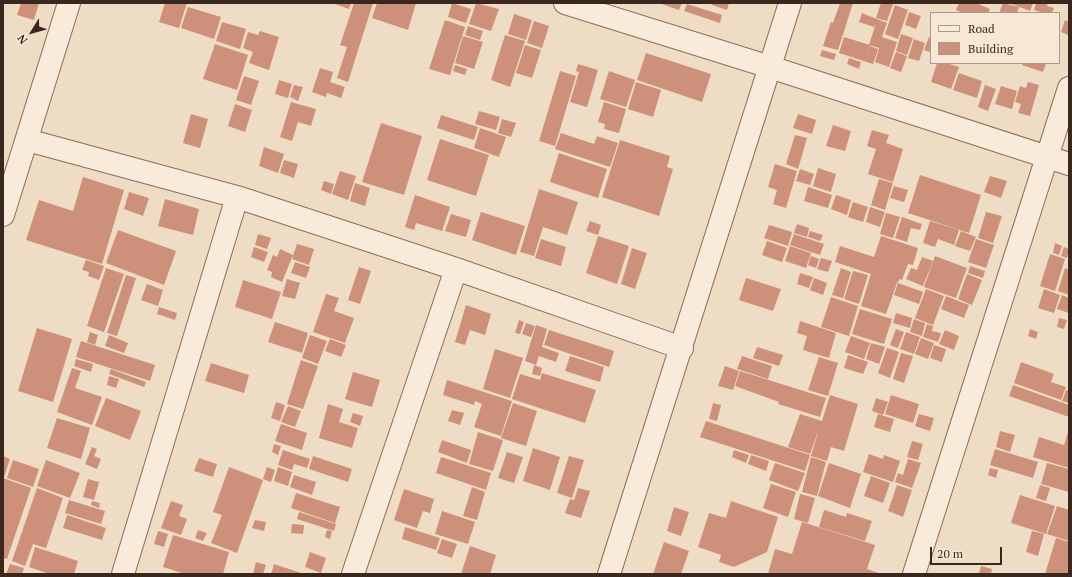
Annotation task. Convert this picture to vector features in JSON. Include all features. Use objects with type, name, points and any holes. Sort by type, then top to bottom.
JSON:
[{"type":"street","points":[[3,215],[69,3]]},
{"type":"street","points":[[565,3],[770,67],[1069,164]]},
{"type":"street","points":[[609,574],[682,348],[790,3]]},
{"type":"street","points":[[914,574],[1069,88]]},
{"type":"street","points":[[27,140],[237,197],[456,269],[682,348]]},
{"type":"street","points":[[124,574],[237,197]]},
{"type":"street","points":[[353,574],[456,269]]},
{"type":"building","points":[[21,3],[39,3],[34,20],[17,15]]},
{"type":"building","points":[[165,3],[187,3],[179,28],[159,22]]},
{"type":"building","points":[[332,3],[351,3],[349,9]]},
{"type":"building","points":[[354,3],[373,3],[348,82],[337,78],[347,47],[340,45]]},
{"type":"building","points":[[377,3],[416,3],[408,30],[372,18]]},
{"type":"building","points":[[452,3],[471,9],[466,23],[448,17]]},
{"type":"building","points":[[476,3],[499,9],[491,31],[469,24]]},
{"type":"building","points":[[659,3],[682,3],[679,10]]},
{"type":"building","points":[[712,3],[729,3],[727,10],[712,5]]},
{"type":"building","points":[[840,3],[853,3],[838,50],[823,46],[831,22],[833,23]]},
{"type":"building","points":[[881,3],[893,4],[887,21],[876,18]]},
{"type":"building","points":[[959,3],[976,3],[990,9],[988,12],[961,12],[956,10]]},
{"type":"building","points":[[1003,3],[1019,7],[1017,12],[999,12]]},
{"type":"building","points":[[1009,3],[1033,3],[1030,11]]},
{"type":"building","points":[[1036,3],[1048,3],[1047,6],[1054,8],[1052,12],[1040,12],[1034,10]]},
{"type":"building","points":[[687,4],[722,15],[720,23],[684,11]]},
{"type":"building","points":[[895,5],[908,10],[898,39],[885,34]]},
{"type":"building","points":[[188,7],[221,17],[214,39],[181,28]]},
{"type":"building","points":[[909,12],[921,16],[916,29],[905,25]]},
{"type":"building","points":[[862,13],[887,23],[882,37],[897,42],[889,67],[875,62],[879,48],[869,45],[876,23],[874,27],[859,22]]},
{"type":"building","points":[[514,14],[532,20],[526,40],[508,34]]},
{"type":"building","points":[[445,20],[465,27],[450,75],[429,69]]},
{"type":"building","points":[[1065,20],[1069,22],[1068,35],[1061,32]]},
{"type":"building","points":[[534,21],[549,26],[542,48],[527,43]]},
{"type":"building","points":[[222,22],[246,29],[240,49],[216,41]]},
{"type":"building","points":[[468,26],[483,31],[480,40],[465,35]]},
{"type":"building","points":[[260,31],[279,37],[269,70],[249,63],[253,52],[243,48],[248,32],[258,35]]},
{"type":"building","points":[[901,34],[913,38],[907,55],[896,51]]},
{"type":"building","points":[[505,35],[525,41],[510,87],[491,80]]},
{"type":"building","points":[[463,36],[483,42],[474,69],[455,63]]},
{"type":"building","points":[[844,37],[870,45],[866,57],[870,46],[878,49],[873,64],[839,53]]},
{"type":"building","points":[[929,37],[930,52],[924,50]]},
{"type":"building","points":[[914,39],[925,43],[919,61],[908,58]]},
{"type":"building","points":[[215,44],[248,55],[237,90],[203,79]]},
{"type":"building","points":[[525,45],[541,50],[532,78],[516,73]]},
{"type":"building","points":[[822,50],[836,54],[834,60],[820,56]]},
{"type":"building","points":[[896,52],[907,56],[901,72],[890,68]]},
{"type":"building","points":[[646,53],[711,74],[702,102],[637,80]]},
{"type":"building","points":[[849,58],[861,62],[859,69],[847,64]]},
{"type":"building","points":[[578,64],[598,70],[587,107],[570,102],[579,72],[576,71]]},
{"type":"building","points":[[937,64],[949,64],[959,67],[951,89],[931,82]]},
{"type":"building","points":[[1022,64],[1046,64],[1043,72]]},
{"type":"building","points":[[455,65],[467,69],[465,75],[453,71]]},
{"type":"building","points":[[320,68],[333,72],[330,82],[345,87],[341,98],[327,93],[326,97],[312,92]]},
{"type":"building","points":[[560,71],[576,76],[555,146],[539,141]]},
{"type":"building","points":[[609,71],[635,80],[626,107],[600,99]]},
{"type":"building","points":[[959,73],[982,81],[977,98],[953,90]]},
{"type":"building","points":[[244,76],[259,81],[251,105],[236,100]]},
{"type":"building","points":[[279,80],[292,84],[288,98],[275,94]]},
{"type":"building","points":[[636,82],[661,90],[653,117],[628,109]]},
{"type":"building","points":[[1028,82],[1039,85],[1030,116],[1018,113],[1021,104],[1015,102],[1020,86],[1026,88]]},
{"type":"building","points":[[294,85],[303,87],[298,101],[290,97]]},
{"type":"building","points":[[985,85],[996,89],[988,111],[978,107]]},
{"type":"building","points":[[1001,86],[1017,91],[1012,109],[995,104]]},
{"type":"building","points":[[291,102],[316,109],[311,126],[298,122],[292,141],[280,137]]},
{"type":"building","points":[[604,102],[626,109],[619,133],[604,129],[605,124],[598,122]]},
{"type":"building","points":[[235,104],[252,110],[245,132],[228,126]]},
{"type":"building","points":[[479,111],[500,117],[496,130],[475,124]]},
{"type":"building","points":[[191,114],[208,119],[200,148],[183,143]]},
{"type":"building","points":[[798,114],[816,120],[812,134],[793,128]]},
{"type":"building","points":[[441,115],[478,127],[474,140],[437,128]]},
{"type":"building","points":[[502,119],[516,123],[511,137],[498,133]]},
{"type":"building","points":[[381,123],[422,136],[404,195],[362,182]]},
{"type":"building","points":[[833,125],[851,131],[845,151],[826,146]]},
{"type":"building","points":[[480,128],[506,137],[499,157],[474,148]]},
{"type":"building","points":[[872,130],[889,135],[886,143],[903,149],[893,182],[868,174],[876,149],[867,146]]},
{"type":"building","points":[[561,133],[594,144],[597,136],[618,143],[610,167],[555,149]]},
{"type":"building","points":[[795,135],[807,138],[798,169],[786,164]]},
{"type":"building","points":[[440,139],[489,155],[476,196],[427,180]]},
{"type":"building","points":[[620,140],[670,156],[667,167],[673,169],[659,216],[602,197]]},
{"type":"building","points":[[264,147],[284,154],[278,173],[259,166]]},
{"type":"building","points":[[559,153],[607,169],[598,198],[550,182]]},
{"type":"building","points":[[284,160],[298,164],[294,178],[280,173]]},
{"type":"building","points":[[775,164],[797,171],[786,208],[773,204],[777,190],[768,187]]},
{"type":"building","points":[[818,168],[836,174],[831,192],[813,186]]},
{"type":"building","points":[[800,169],[814,174],[810,185],[796,181]]},
{"type":"building","points":[[340,171],[356,176],[348,200],[332,194]]},
{"type":"building","points":[[920,175],[981,195],[969,233],[908,213]]},
{"type":"building","points":[[990,176],[1007,181],[1001,198],[984,192]]},
{"type":"building","points":[[83,177],[124,190],[102,264],[26,240],[39,200],[73,211]]},
{"type":"building","points":[[879,179],[893,183],[885,210],[871,205]]},
{"type":"building","points":[[324,181],[334,184],[331,194],[321,190]]},
{"type":"building","points":[[355,183],[370,188],[365,206],[350,201]]},
{"type":"building","points":[[894,186],[908,190],[904,202],[890,198]]},
{"type":"building","points":[[808,187],[832,195],[828,208],[804,201]]},
{"type":"building","points":[[539,189],[578,202],[567,235],[543,227],[534,256],[520,252]]},
{"type":"building","points":[[129,192],[149,198],[143,216],[124,209]]},
{"type":"building","points":[[415,195],[450,207],[442,231],[416,223],[414,230],[405,227]]},
{"type":"building","points":[[836,195],[851,200],[847,215],[831,209]]},
{"type":"building","points":[[165,199],[199,209],[193,235],[158,226]]},
{"type":"building","points":[[853,202],[868,207],[863,222],[848,217]]},
{"type":"building","points":[[870,207],[885,212],[880,227],[866,222]]},
{"type":"building","points":[[481,212],[525,226],[516,255],[472,240]]},
{"type":"building","points":[[986,212],[1002,216],[993,243],[978,238]]},
{"type":"building","points":[[886,213],[900,217],[893,238],[880,234]]},
{"type":"building","points":[[451,214],[471,220],[466,237],[445,231]]},
{"type":"building","points":[[902,217],[922,224],[920,230],[911,228],[907,242],[895,238]]},
{"type":"building","points":[[590,221],[601,225],[598,235],[586,231]]},
{"type":"building","points":[[930,221],[959,230],[954,245],[938,239],[935,247],[923,243]]},
{"type":"building","points":[[797,224],[809,228],[807,237],[794,233]]},
{"type":"building","points":[[769,225],[792,232],[788,246],[764,238]]},
{"type":"building","points":[[118,230],[176,251],[164,285],[106,263]]},
{"type":"building","points":[[810,231],[823,235],[820,241],[808,237]]},
{"type":"building","points":[[961,231],[976,237],[970,251],[955,246]]},
{"type":"building","points":[[258,234],[271,238],[267,249],[255,245]]},
{"type":"building","points":[[794,234],[824,244],[820,255],[790,245]]},
{"type":"building","points":[[598,236],[629,246],[617,284],[586,273]]},
{"type":"building","points":[[881,236],[918,248],[913,265],[908,264],[902,280],[900,279],[897,283],[886,314],[861,306],[871,274],[835,262],[840,246],[874,257]]},
{"type":"building","points":[[541,239],[566,247],[561,266],[535,258]]},
{"type":"building","points":[[976,239],[994,245],[986,268],[968,262]]},
{"type":"building","points":[[767,241],[787,248],[782,262],[762,255]]},
{"type":"building","points":[[1055,243],[1062,246],[1059,255],[1053,253]]},
{"type":"building","points":[[297,244],[314,249],[309,265],[292,259]]},
{"type":"building","points":[[790,246],[811,253],[806,268],[785,261]]},
{"type":"building","points":[[254,247],[268,252],[264,262],[251,257]]},
{"type":"building","points":[[1064,247],[1069,249],[1067,258],[1061,256]]},
{"type":"building","points":[[632,248],[647,253],[635,289],[621,284]]},
{"type":"building","points":[[280,249],[293,255],[282,282],[271,277],[272,272],[267,270],[273,255],[277,257]]},
{"type":"building","points":[[1050,254],[1065,259],[1055,291],[1040,286]]},
{"type":"building","points":[[811,256],[819,259],[816,268],[808,265]]},
{"type":"building","points":[[935,256],[967,268],[956,298],[924,287]]},
{"type":"building","points":[[922,257],[933,261],[923,286],[906,279],[911,268],[917,270]]},
{"type":"building","points":[[821,258],[832,261],[828,272],[817,269]]},
{"type":"building","points":[[86,260],[104,266],[99,280],[88,276],[89,272],[82,270]]},
{"type":"building","points":[[295,262],[310,267],[306,278],[291,273]]},
{"type":"building","points":[[970,266],[985,271],[983,278],[968,273]]},
{"type":"building","points":[[359,267],[371,271],[360,304],[348,300]]},
{"type":"building","points":[[106,268],[124,274],[104,332],[87,326]]},
{"type":"building","points":[[841,268],[851,272],[843,298],[832,295]]},
{"type":"building","points":[[1065,268],[1069,270],[1069,295],[1058,291]]},
{"type":"building","points":[[853,271],[868,275],[859,304],[844,299]]},
{"type":"building","points":[[800,273],[813,277],[809,288],[797,284]]},
{"type":"building","points":[[967,274],[982,280],[972,305],[958,299]]},
{"type":"building","points":[[126,275],[136,278],[117,336],[107,333]]},
{"type":"building","points":[[746,278],[781,289],[773,311],[739,300]]},
{"type":"building","points":[[814,278],[827,283],[823,295],[810,290]]},
{"type":"building","points":[[287,279],[300,283],[295,299],[282,296]]},
{"type":"building","points":[[243,280],[281,292],[272,319],[235,307]]},
{"type":"building","points":[[898,283],[923,292],[919,304],[894,295]]},
{"type":"building","points":[[147,284],[163,290],[158,306],[141,300]]},
{"type":"building","points":[[926,289],[944,296],[933,325],[915,318]]},
{"type":"building","points":[[1044,289],[1060,295],[1054,313],[1038,308]]},
{"type":"building","points":[[326,294],[339,298],[334,311],[354,318],[345,343],[313,332]]},
{"type":"building","points":[[1062,295],[1069,298],[1069,313],[1057,309]]},
{"type":"building","points":[[946,296],[969,305],[964,318],[941,309]]},
{"type":"building","points":[[831,297],[858,306],[849,336],[821,327]]},
{"type":"building","points":[[466,305],[491,314],[485,335],[470,330],[465,345],[455,342]]},
{"type":"building","points":[[159,307],[177,313],[175,320],[157,314]]},
{"type":"building","points":[[860,309],[892,319],[884,344],[852,334]]},
{"type":"building","points":[[896,313],[912,318],[910,328],[893,323]]},
{"type":"building","points":[[1059,318],[1067,320],[1064,329],[1057,327]]},
{"type":"building","points":[[914,319],[925,323],[922,336],[910,332]]},
{"type":"building","points":[[519,320],[524,322],[520,334],[515,333]]},
{"type":"building","points":[[800,321],[836,333],[829,358],[803,350],[807,336],[797,333]]},
{"type":"building","points":[[275,322],[308,333],[302,353],[268,342]]},
{"type":"building","points":[[526,323],[535,326],[531,337],[522,334]]},
{"type":"building","points":[[927,324],[933,326],[932,331],[941,333],[938,342],[923,337]]},
{"type":"building","points":[[536,325],[547,329],[542,347],[559,353],[556,362],[539,356],[536,365],[525,361]]},
{"type":"building","points":[[37,328],[72,339],[53,402],[18,391]]},
{"type":"building","points":[[896,329],[904,332],[898,348],[890,345]]},
{"type":"building","points":[[1030,329],[1038,332],[1036,339],[1028,336]]},
{"type":"building","points":[[549,330],[614,351],[609,367],[544,345]]},
{"type":"building","points":[[945,330],[959,336],[954,350],[939,344]]},
{"type":"building","points":[[90,332],[98,335],[95,345],[87,342]]},
{"type":"building","points":[[906,332],[920,337],[914,354],[900,349]]},
{"type":"building","points":[[109,335],[128,343],[124,353],[105,346]]},
{"type":"building","points":[[310,335],[327,341],[318,364],[302,358]]},
{"type":"building","points":[[851,336],[870,343],[864,359],[845,352]]},
{"type":"building","points":[[921,338],[934,343],[928,359],[915,354]]},
{"type":"building","points":[[330,339],[346,345],[341,357],[325,351]]},
{"type":"building","points":[[81,341],[155,365],[150,381],[76,357]]},
{"type":"building","points":[[871,343],[885,347],[879,364],[866,359]]},
{"type":"building","points":[[934,345],[946,349],[942,362],[930,358]]},
{"type":"building","points":[[757,347],[783,355],[779,366],[753,358]]},
{"type":"building","points":[[887,348],[899,352],[890,378],[878,373]]},
{"type":"building","points":[[495,349],[523,358],[510,398],[483,389]]},
{"type":"building","points":[[901,353],[913,356],[904,383],[893,379]]},
{"type":"building","points":[[848,355],[868,362],[863,374],[844,368]]},
{"type":"building","points":[[570,356],[604,367],[600,382],[565,371]]},
{"type":"building","points":[[742,356],[772,366],[768,379],[737,369]]},
{"type":"building","points":[[819,357],[838,363],[828,396],[808,390]]},
{"type":"building","points":[[76,359],[93,364],[91,372],[74,366]]},
{"type":"building","points":[[301,360],[318,366],[303,409],[287,404]]},
{"type":"building","points":[[1021,362],[1054,374],[1051,382],[1066,387],[1061,400],[1014,383]]},
{"type":"building","points":[[211,363],[249,375],[244,393],[205,381]]},
{"type":"building","points":[[534,365],[542,368],[540,376],[532,374]]},
{"type":"building","points":[[725,366],[739,371],[733,390],[718,386]]},
{"type":"building","points":[[72,368],[81,371],[75,388],[102,397],[92,425],[57,412]]},
{"type":"building","points":[[111,369],[146,382],[144,387],[109,374]]},
{"type":"building","points":[[740,371],[826,398],[820,417],[778,404],[779,402],[735,386]]},
{"type":"building","points":[[353,372],[380,380],[372,407],[345,399]]},
{"type":"building","points":[[542,373],[596,390],[585,423],[512,399],[520,374],[540,380]]},
{"type":"building","points":[[109,376],[119,379],[116,388],[107,385]]},
{"type":"building","points":[[447,380],[512,401],[501,436],[474,427],[482,404],[475,401],[474,405],[443,395]]},
{"type":"building","points":[[1013,385],[1069,405],[1069,417],[1009,396]]},
{"type":"building","points":[[1066,390],[1069,391],[1069,403],[1062,401]]},
{"type":"building","points":[[830,395],[858,404],[844,451],[831,447],[827,461],[811,456],[819,429],[810,454],[788,447],[800,414],[822,421]]},
{"type":"building","points":[[891,395],[919,404],[913,423],[885,414]]},
{"type":"building","points":[[106,398],[141,411],[130,440],[95,426]]},
{"type":"building","points":[[876,398],[888,402],[883,415],[872,411]]},
{"type":"building","points":[[276,402],[285,405],[280,421],[271,418]]},
{"type":"building","points":[[513,403],[537,411],[526,446],[501,438]]},
{"type":"building","points":[[713,403],[721,405],[717,421],[709,419]]},
{"type":"building","points":[[328,404],[343,409],[339,422],[358,428],[352,448],[319,438]]},
{"type":"building","points":[[288,406],[301,411],[295,427],[281,422]]},
{"type":"building","points":[[452,410],[464,413],[460,425],[448,421]]},
{"type":"building","points":[[353,413],[363,416],[360,426],[350,422]]},
{"type":"building","points":[[878,414],[894,419],[890,432],[874,427]]},
{"type":"building","points":[[919,414],[934,418],[930,431],[915,426]]},
{"type":"building","points":[[57,418],[90,428],[81,459],[47,448]]},
{"type":"building","points":[[706,421],[810,455],[805,471],[700,437]]},
{"type":"building","points":[[281,424],[307,433],[302,450],[275,441]]},
{"type":"building","points":[[1069,429],[1069,468],[1033,457],[1039,437],[1064,445]]},
{"type":"building","points":[[1000,431],[1015,435],[1010,452],[996,447]]},
{"type":"building","points":[[478,432],[503,440],[493,471],[469,464]]},
{"type":"building","points":[[442,440],[471,450],[467,463],[438,452]]},
{"type":"building","points":[[912,441],[923,444],[918,460],[907,457]]},
{"type":"building","points":[[274,444],[281,446],[278,455],[272,452]]},
{"type":"building","points":[[92,447],[97,449],[94,456],[101,459],[97,469],[85,464]]},
{"type":"building","points":[[533,448],[560,457],[550,490],[523,481]]},
{"type":"building","points":[[995,449],[1038,462],[1033,478],[990,465]]},
{"type":"building","points":[[283,450],[310,459],[307,468],[294,464],[292,470],[278,465]]},
{"type":"building","points":[[734,450],[749,455],[746,463],[732,457]]},
{"type":"building","points":[[507,452],[523,457],[514,483],[498,478]]},
{"type":"building","points":[[869,454],[883,459],[884,455],[900,461],[893,482],[863,472]]},
{"type":"building","points":[[751,455],[769,461],[766,471],[748,464]]},
{"type":"building","points":[[3,456],[10,459],[4,477],[3,477]]},
{"type":"building","points":[[313,456],[352,469],[348,482],[309,469]]},
{"type":"building","points":[[569,456],[584,460],[572,498],[557,493]]},
{"type":"building","points":[[441,457],[491,473],[486,490],[436,473]]},
{"type":"building","points":[[811,457],[826,462],[817,496],[802,492]]},
{"type":"building","points":[[199,458],[217,464],[213,477],[194,471]]},
{"type":"building","points":[[908,459],[921,463],[912,488],[895,482],[898,473],[903,475]]},
{"type":"building","points":[[13,460],[39,469],[33,487],[7,478]]},
{"type":"building","points":[[46,460],[80,473],[70,498],[37,486]]},
{"type":"building","points":[[775,463],[805,473],[798,491],[769,480]]},
{"type":"building","points":[[829,463],[861,474],[850,508],[818,496]]},
{"type":"building","points":[[1047,463],[1069,469],[1069,492],[1041,484]]},
{"type":"building","points":[[229,467],[263,480],[237,553],[211,543],[222,515],[213,512]]},
{"type":"building","points":[[267,467],[275,470],[271,482],[263,479]]},
{"type":"building","points":[[278,467],[292,472],[288,486],[274,481]]},
{"type":"building","points":[[990,468],[998,470],[996,478],[988,475]]},
{"type":"building","points":[[294,475],[316,482],[312,495],[290,487]]},
{"type":"building","points":[[871,476],[890,483],[883,503],[864,496]]},
{"type":"building","points":[[3,478],[31,488],[7,559],[3,558]]},
{"type":"building","points":[[88,479],[99,482],[94,500],[83,497]]},
{"type":"building","points":[[771,484],[796,492],[788,517],[763,508]]},
{"type":"building","points":[[897,485],[912,490],[903,517],[888,511]]},
{"type":"building","points":[[1040,485],[1050,488],[1046,501],[1036,498]]},
{"type":"building","points":[[472,487],[485,492],[477,520],[463,516]]},
{"type":"building","points":[[37,488],[63,498],[46,548],[33,544],[25,566],[12,561]]},
{"type":"building","points":[[578,488],[590,491],[581,518],[565,513],[570,499],[574,500]]},
{"type":"building","points":[[404,489],[434,499],[430,513],[423,511],[417,528],[394,520]]},
{"type":"building","points":[[296,493],[340,507],[335,523],[291,508]]},
{"type":"building","points":[[800,494],[815,498],[808,523],[794,519]]},
{"type":"building","points":[[1020,495],[1055,506],[1046,534],[1011,523]]},
{"type":"building","points":[[69,500],[105,511],[101,524],[65,513]]},
{"type":"building","points":[[92,501],[100,503],[99,508],[91,505]]},
{"type":"building","points":[[171,501],[183,505],[179,516],[187,519],[181,535],[161,528]]},
{"type":"building","points":[[731,501],[778,517],[767,552],[734,567],[719,562],[721,555],[698,547],[709,513],[726,518]]},
{"type":"building","points":[[1057,506],[1069,510],[1069,541],[1047,534]]},
{"type":"building","points":[[674,507],[689,512],[681,536],[667,531]]},
{"type":"building","points":[[824,510],[846,517],[847,513],[872,521],[865,541],[819,527]]},
{"type":"building","points":[[442,511],[475,522],[468,544],[435,534]]},
{"type":"building","points":[[299,512],[336,524],[334,531],[297,519]]},
{"type":"building","points":[[67,515],[106,528],[102,540],[63,528]]},
{"type":"building","points":[[255,520],[266,522],[264,531],[252,528]]},
{"type":"building","points":[[802,522],[875,545],[867,569],[881,574],[768,574],[775,549],[792,554]]},
{"type":"building","points":[[292,524],[304,525],[303,534],[291,533]]},
{"type":"building","points":[[405,527],[440,538],[436,550],[402,539]]},
{"type":"building","points":[[198,530],[207,533],[203,541],[195,538]]},
{"type":"building","points":[[327,530],[332,531],[330,539],[325,537]]},
{"type":"building","points":[[158,531],[168,534],[164,547],[154,544]]},
{"type":"building","points":[[1032,531],[1044,534],[1038,556],[1026,552]]},
{"type":"building","points":[[173,535],[229,552],[223,574],[185,574],[163,567]]},
{"type":"building","points":[[1056,538],[1069,542],[1069,574],[1045,574]]},
{"type":"building","points":[[442,539],[457,544],[452,558],[437,553]]},
{"type":"building","points":[[664,542],[689,551],[681,574],[653,574]]},
{"type":"building","points":[[470,546],[496,555],[490,574],[461,574]]},
{"type":"building","points":[[35,547],[78,561],[74,574],[49,574],[29,567]]},
{"type":"building","points":[[310,552],[326,558],[321,573],[305,567]]},
{"type":"building","points":[[256,562],[266,565],[263,574],[253,574]]},
{"type":"building","points":[[10,564],[24,568],[22,574],[6,574]]},
{"type":"building","points":[[274,564],[304,574],[271,574]]},
{"type":"building","points":[[981,566],[992,569],[991,574],[979,574]]}]
